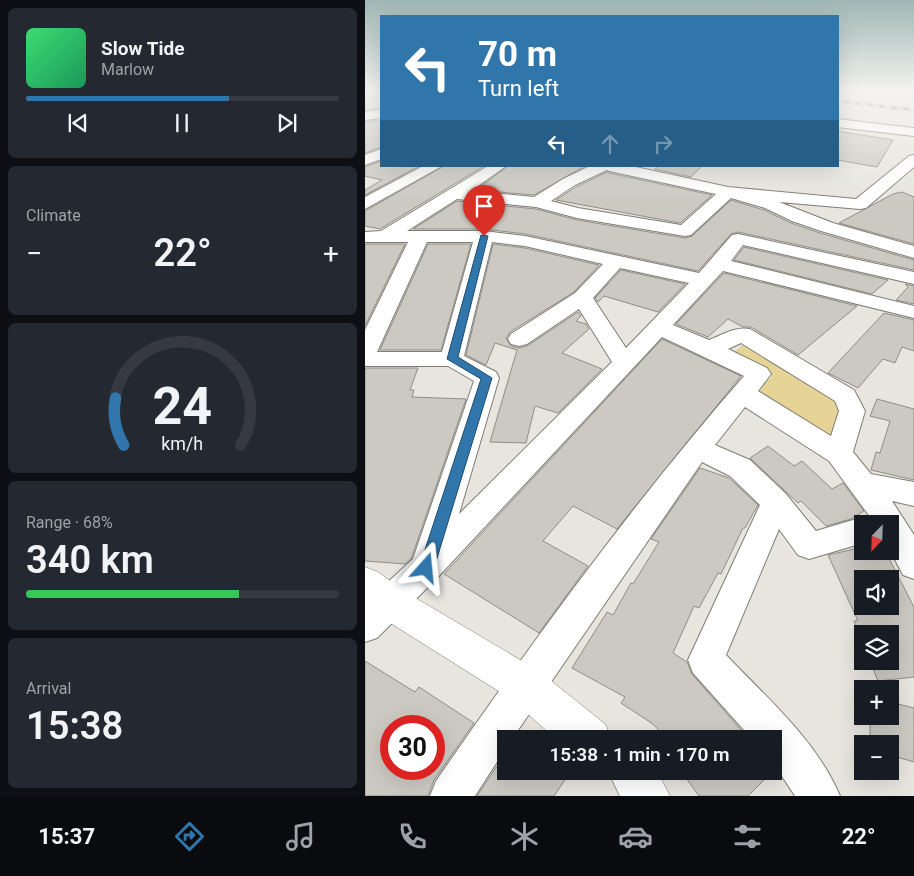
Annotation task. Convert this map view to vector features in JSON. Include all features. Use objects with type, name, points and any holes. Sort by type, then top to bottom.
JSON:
[{"type":"street","points":[[881,128],[914,132]]},
{"type":"street","points":[[454,194],[537,202],[577,213],[685,231],[728,192],[860,204],[914,159]]},
{"type":"street","points":[[365,204],[433,167]]},
{"type":"street","points":[[385,237],[497,167]]},
{"type":"street","points":[[537,202],[569,182],[601,167]]},
{"type":"street","points":[[614,167],[728,192],[771,204],[798,217],[827,227],[914,252]]},
{"type":"street","points":[[365,237],[484,236],[525,241],[616,261],[711,272],[914,312]]},
{"type":"street","points":[[453,359],[484,236]]},
{"type":"street","points":[[365,353],[420,237]]},
{"type":"street","points":[[579,730],[525,685],[373,603],[426,568],[659,327],[739,240],[914,278]]},
{"type":"street","points":[[519,339],[582,297],[616,261]]},
{"type":"street","points":[[582,297],[624,363]]},
{"type":"street","points":[[457,793],[525,685],[697,448],[759,374],[659,327]]},
{"type":"street","points":[[709,349],[742,334],[845,396],[852,411],[839,454]]},
{"type":"street","points":[[365,359],[453,359],[487,378],[426,568]]},
{"type":"street","points":[[743,393],[839,454],[862,484],[882,515]]},
{"type":"street","points":[[697,448],[740,468],[776,502],[809,546],[854,533]]},
{"type":"street","points":[[862,484],[914,494]]},
{"type":"street","points":[[776,502],[707,660],[789,751],[819,796]]},
{"type":"street","points":[[899,542],[914,565]]},
{"type":"street","points":[[636,780],[647,796]]},
{"type":"shaded area","points":[[743,345],[837,396],[846,412],[833,437],[754,391],[772,377],[731,354]]},
{"type":"building","points":[[365,128],[380,128],[380,147],[365,153]]},
{"type":"building","points":[[839,131],[893,140],[877,167],[839,160]]},
{"type":"building","points":[[380,161],[380,167],[417,167],[365,195],[365,190],[382,180],[365,176],[365,167]]},
{"type":"building","points":[[442,167],[482,167],[380,229],[365,226],[365,211]]},
{"type":"building","points":[[507,167],[583,167],[534,195],[476,190]]},
{"type":"building","points":[[657,167],[701,167],[691,177],[655,169]]},
{"type":"building","points":[[607,172],[712,195],[680,223],[556,200],[576,187]]},
{"type":"building","points":[[902,192],[914,197],[914,244],[839,223],[893,194]]},
{"type":"building","points":[[731,200],[764,210],[791,223],[820,233],[914,260],[914,270],[738,232],[731,234],[698,271],[525,234],[484,229],[413,229],[457,201],[536,209],[577,220],[685,238],[692,236]]},
{"type":"building","points":[[365,244],[405,244],[365,326]]},
{"type":"building","points":[[428,244],[471,244],[441,350],[380,350]]},
{"type":"building","points":[[493,244],[525,248],[599,265],[574,292],[510,332],[506,338],[511,346],[519,348],[527,346],[578,312],[581,316],[576,321],[586,324],[589,329],[562,353],[602,369],[558,413],[535,406],[526,443],[490,442],[517,350],[495,343],[486,365],[466,355]]},
{"type":"building","points":[[744,247],[888,280],[872,294],[734,260]]},
{"type":"building","points":[[621,270],[685,284],[658,312],[604,296],[598,302],[595,298]]},
{"type":"building","points":[[724,273],[857,306],[798,355],[751,327],[743,327],[728,319],[708,337],[676,324]]},
{"type":"building","points":[[905,284],[914,286],[914,304],[896,300],[908,287]]},
{"type":"building","points":[[884,313],[914,320],[914,351],[902,347],[895,363],[883,359],[858,388],[828,373]]},
{"type":"building","points":[[662,339],[741,376],[617,529],[573,506],[543,541],[588,566],[539,633],[444,574]]},
{"type":"building","points":[[365,368],[418,368],[410,390],[414,390],[412,397],[466,399],[411,559],[405,564],[365,561]]},
{"type":"building","points":[[877,399],[914,409],[914,480],[871,470],[876,452],[880,453],[890,421],[870,416]]},
{"type":"building","points":[[768,446],[794,466],[802,461],[832,489],[843,483],[864,511],[854,515],[851,519],[826,526],[801,501],[798,503],[750,458]]},
{"type":"building","points":[[700,468],[729,478],[758,505],[745,528],[743,528],[721,574],[718,573],[699,608],[694,606],[673,653],[687,662],[692,674],[741,730],[659,730],[653,724],[621,703],[625,697],[572,668],[607,612],[613,615],[631,583],[633,584],[659,542],[651,539]]},
{"type":"building","points":[[854,549],[854,560],[890,560],[895,570],[854,570],[854,612],[828,555]]},
{"type":"building","points":[[899,578],[914,607],[914,677],[878,680],[874,670],[899,670],[899,625],[856,625],[854,621],[858,621],[855,615],[899,615]]},
{"type":"building","points":[[365,661],[415,692],[419,687],[474,723],[445,764],[445,715],[380,715],[380,780],[434,780],[428,796],[365,796]]},
{"type":"building","points":[[899,704],[914,708],[914,762],[899,758],[899,735],[870,735],[870,725],[899,725]]},
{"type":"building","points":[[497,766],[497,780],[565,780],[554,796],[477,796]]},
{"type":"building","points":[[687,780],[764,780],[748,796],[699,796]]},
{"type":"route","points":[[426,568],[487,378],[453,359],[484,236]]}]
